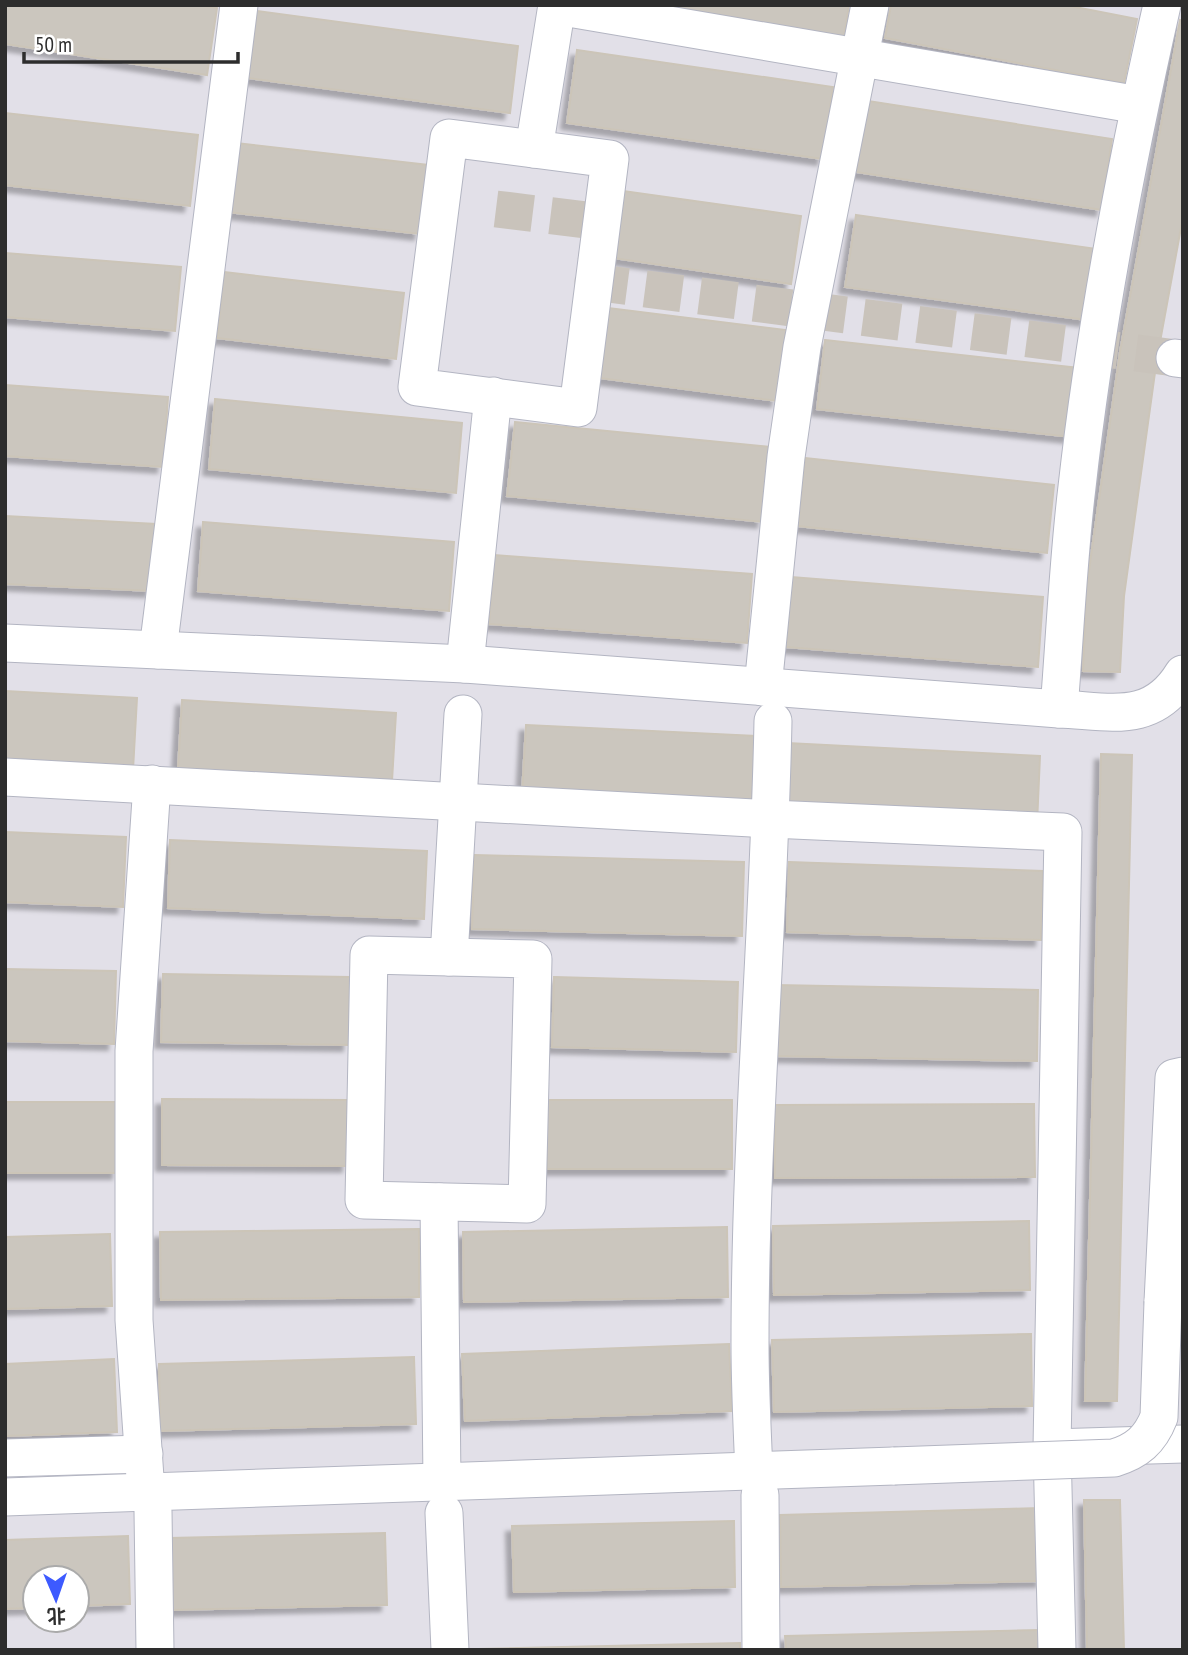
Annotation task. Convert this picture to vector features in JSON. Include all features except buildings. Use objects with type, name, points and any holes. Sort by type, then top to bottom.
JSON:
[{"type":"lane","points":[[158,650],[239,5]]},
{"type":"lane","points":[[761,1650],[751,1316],[757,1098],[771,820],[768,704],[786,457],[802,347],[870,5]]},
{"type":"lane","points":[[1059,709],[1080,460],[1097,336],[1139,105],[1162,5]]},
{"type":"lane","points":[[534,149],[557,6],[1139,105]]},
{"type":"lane","points":[[449,138],[610,159],[578,408],[493,396],[416,387],[449,138]]},
{"type":"lane","points":[[465,664],[493,396]]},
{"type":"lane","points":[[5,643],[465,664],[768,704],[1136,712],[1156,704],[1172,691],[1183,674]]},
{"type":"lane","points":[[449,957],[463,715]]},
{"type":"lane","points":[[5,777],[771,820],[1063,832],[1052,1448],[1056,1650]]},
{"type":"lane","points":[[152,784],[134,1051],[134,1320],[150,1502],[155,1650]]},
{"type":"lane","points":[[369,955],[533,959],[527,1204],[439,1202],[364,1200],[369,955]]},
{"type":"lane","points":[[5,1497],[150,1502],[443,1497],[757,1483],[894,1466],[1114,1458],[1129,1453],[1143,1444],[1153,1432],[1159,1417],[1174,1079],[1183,1076]]},
{"type":"lane","points":[[439,1202],[443,1497],[450,1650]]},
{"type":"lane","points":[[1052,1448],[1183,1444]]},
{"type":"lane","points":[[5,1458],[144,1454]]},
{"type":"shaded area","points":[[5,5],[1183,5],[1183,1650],[5,1650]]},
{"type":"tunnel","points":[[496,209],[602,222],[593,282],[1175,358]]}]
